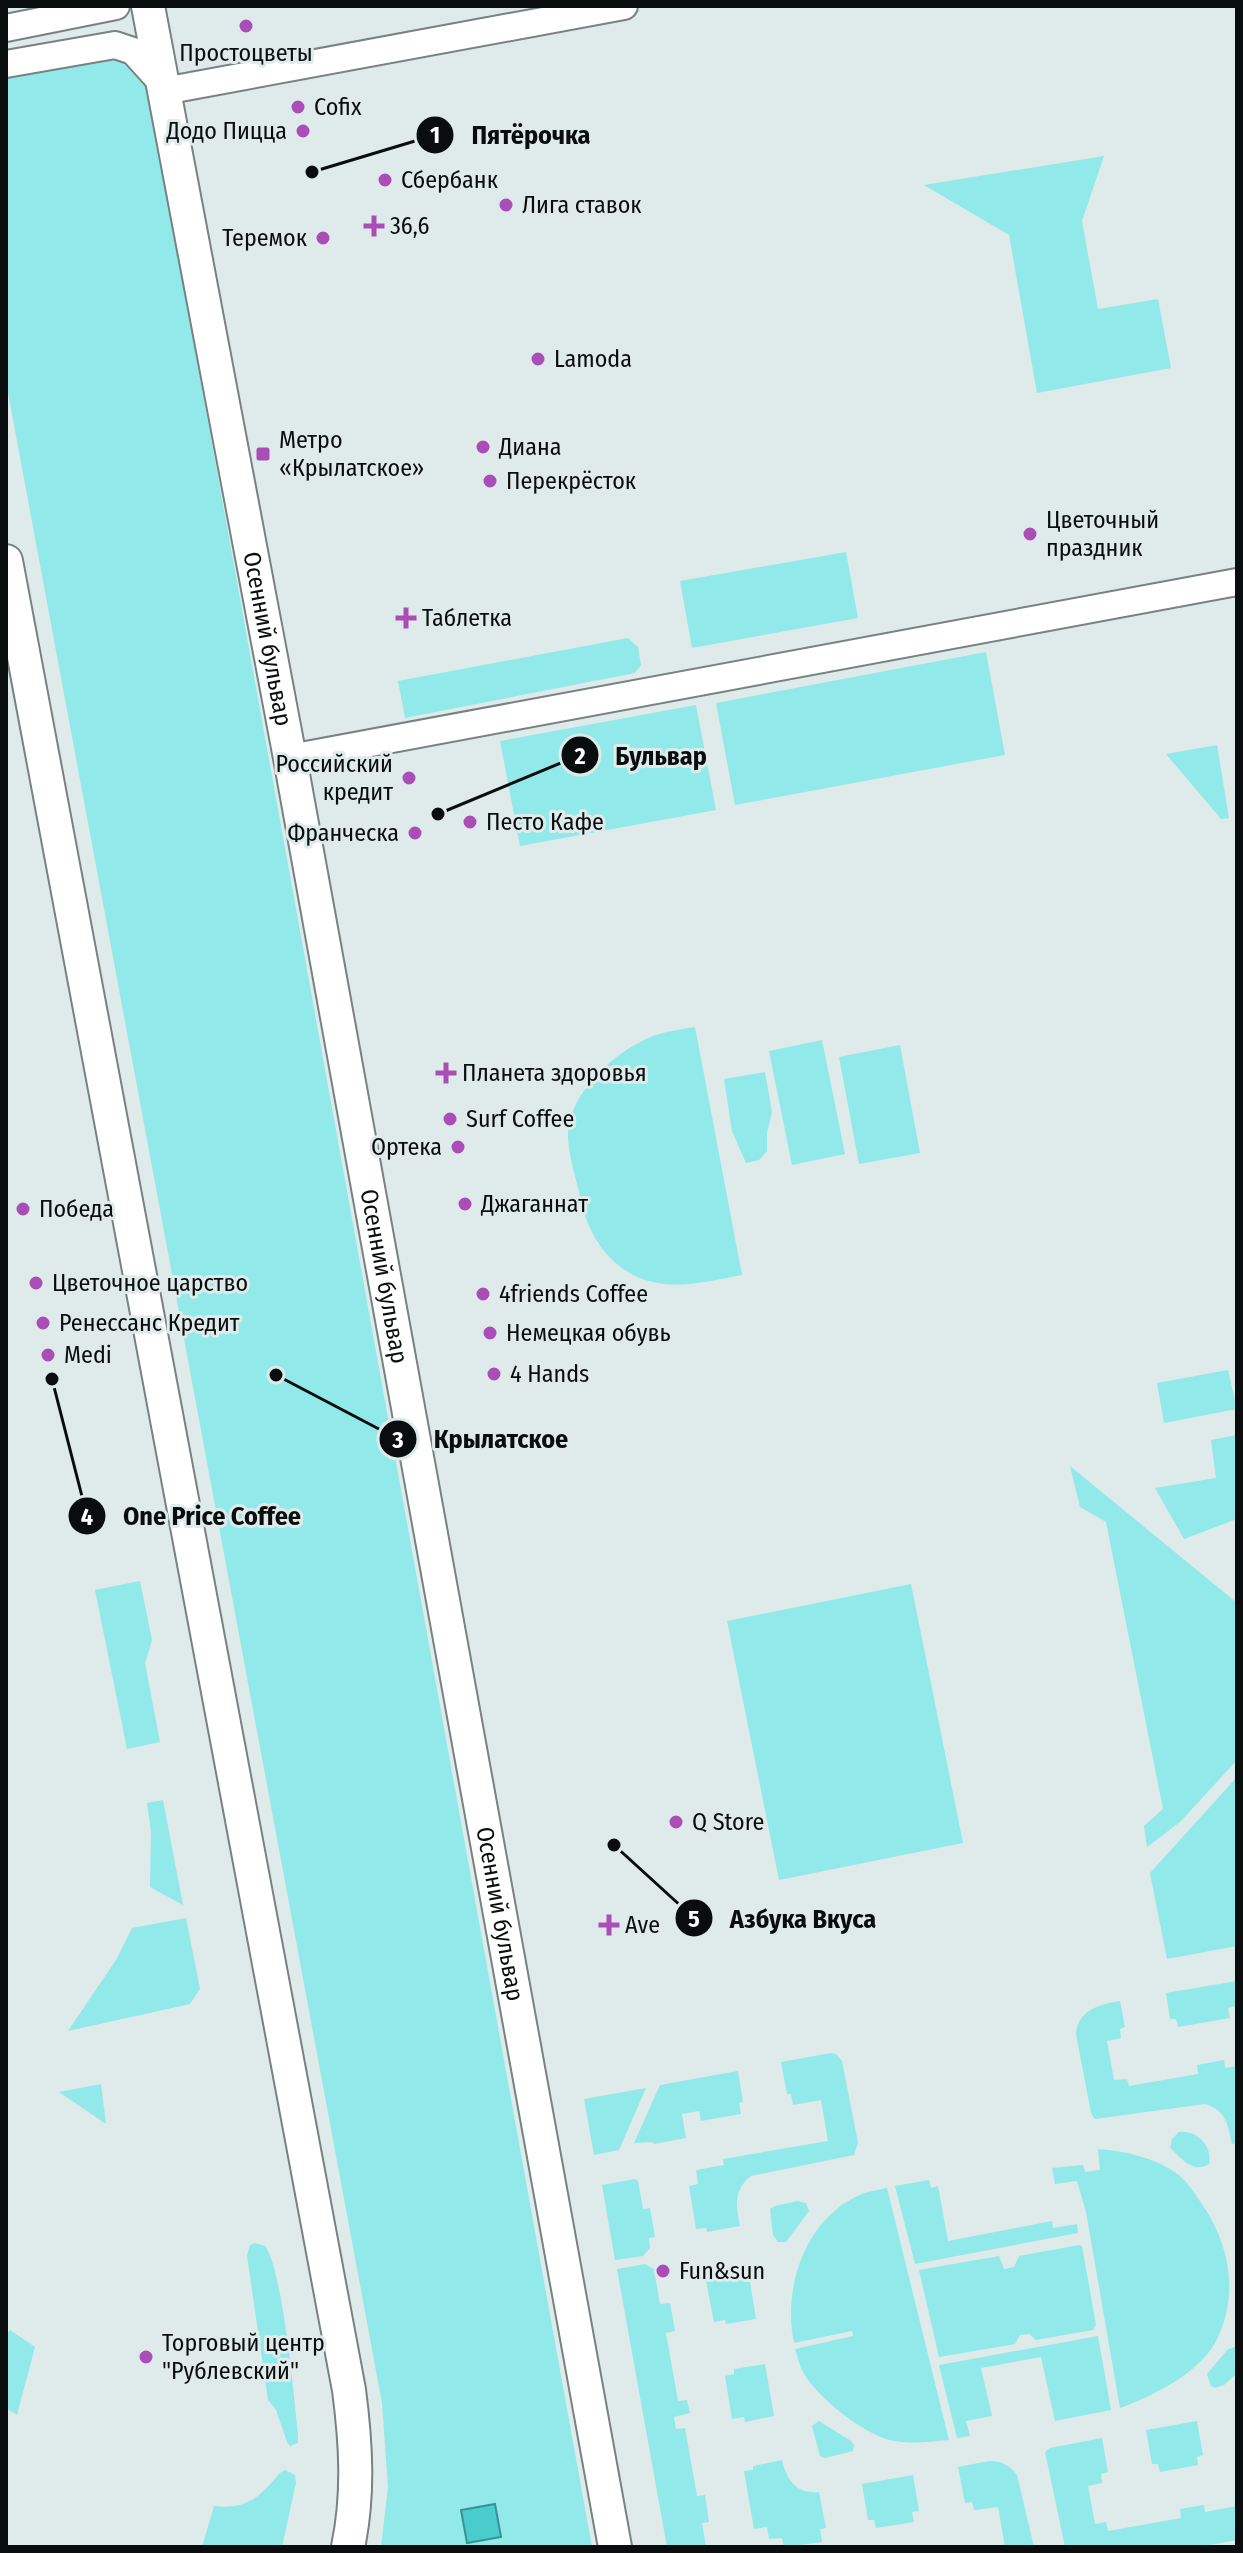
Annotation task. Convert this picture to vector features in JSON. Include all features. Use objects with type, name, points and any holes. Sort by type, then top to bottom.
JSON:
[{"type":"street","points":[[6,28],[116,6]]},
{"type":"street","name":"Осенний бульвар","points":[[148,6],[290,758],[615,2547]]},
{"type":"street","points":[[6,64],[115,45],[133,51],[163,87],[624,6]]},
{"type":"street","points":[[6,561],[349,2390],[355,2440],[355,2480],[348,2547]]},
{"type":"street","points":[[290,758],[1237,582]]},
{"type":"shaded area","points":[[100,56],[124,57],[147,84],[592,2547],[381,2547],[388,2487],[382,2403],[6,382],[6,76]]},
{"type":"shaded area","points":[[1104,156],[1082,221],[1098,309],[1158,299],[1171,368],[1037,393],[1009,235],[924,185]]},
{"type":"shaded area","points":[[846,552],[858,618],[692,648],[680,581]]},
{"type":"shaded area","points":[[628,638],[638,647],[641,665],[635,673],[405,718],[398,681]]},
{"type":"shaded area","points":[[986,652],[1005,755],[735,805],[716,703]]},
{"type":"shaded area","points":[[696,705],[716,810],[520,846],[500,741]]},
{"type":"shaded area","points":[[1217,745],[1229,818],[1221,819],[1166,754]]},
{"type":"shaded area","points":[[695,1027],[742,1275],[694,1284],[657,1283],[631,1274],[619,1266],[593,1233],[582,1206],[571,1159],[569,1123],[582,1094],[616,1057],[654,1035]]},
{"type":"shaded area","points":[[822,1040],[845,1154],[792,1165],[769,1051]]},
{"type":"shaded area","points":[[900,1045],[920,1153],[859,1164],[839,1057]]},
{"type":"shaded area","points":[[765,1072],[772,1112],[767,1151],[759,1160],[746,1163],[732,1131],[724,1079]]},
{"type":"shaded area","points":[[1228,1370],[1237,1409],[1164,1423],[1157,1383]]},
{"type":"shaded area","points":[[1237,1435],[1237,1519],[1184,1539],[1155,1488],[1216,1478],[1211,1440]]},
{"type":"shaded area","points":[[1070,1466],[1237,1603],[1237,1760],[1180,1822],[1147,1847],[1144,1826],[1163,1809],[1106,1522],[1080,1507]]},
{"type":"shaded area","points":[[140,1581],[152,1640],[145,1663],[160,1742],[127,1749],[95,1590]]},
{"type":"shaded area","points":[[911,1584],[963,1843],[779,1880],[727,1621]]},
{"type":"shaded area","points":[[1237,1777],[1237,1946],[1167,1959],[1150,1873]]},
{"type":"shaded area","points":[[163,1800],[183,1905],[150,1887],[151,1832],[147,1803]]},
{"type":"shaded area","points":[[186,1918],[200,1989],[190,2004],[68,2031],[116,1960],[132,1928]]},
{"type":"shaded area","points":[[1237,1981],[1237,2006],[1228,2008],[1230,2018],[1178,2027],[1176,2019],[1170,2019],[1166,1993]]},
{"type":"shaded area","points":[[1120,2001],[1125,2027],[1120,2029],[1121,2038],[1107,2041],[1114,2080],[1127,2079],[1129,2086],[1198,2074],[1197,2065],[1224,2060],[1225,2068],[1237,2066],[1237,2143],[1232,2144],[1222,2114],[1205,2104],[1095,2119],[1091,2113],[1076,2034],[1081,2019],[1091,2010]]},
{"type":"shaded area","points":[[831,2053],[842,2061],[858,2143],[854,2155],[751,2176],[739,2193],[740,2226],[707,2232],[706,2228],[696,2229],[689,2186],[698,2184],[696,2170],[724,2165],[723,2159],[828,2141],[821,2100],[793,2105],[791,2094],[787,2094],[781,2062]]},
{"type":"shaded area","points":[[738,2071],[743,2102],[739,2103],[741,2114],[701,2121],[699,2111],[682,2114],[686,2138],[654,2144],[634,2143],[660,2085]]},
{"type":"shaded area","points":[[101,2084],[106,2124],[59,2092]]},
{"type":"shaded area","points":[[646,2088],[619,2150],[594,2155],[584,2099]]},
{"type":"shaded area","points":[[1179,2132],[1202,2140],[1209,2151],[1209,2164],[1192,2166],[1170,2148],[1172,2139]]},
{"type":"shaded area","points":[[1098,2149],[1140,2156],[1179,2175],[1212,2220],[1228,2271],[1229,2289],[1223,2325],[1207,2354],[1173,2383],[1120,2408],[1086,2212],[1077,2181],[1055,2184],[1052,2168],[1083,2165],[1085,2172],[1100,2170]]},
{"type":"shaded area","points":[[635,2179],[643,2209],[650,2208],[655,2237],[649,2238],[650,2248],[643,2256],[615,2260],[602,2185]]},
{"type":"shaded area","points":[[929,2180],[931,2188],[938,2186],[948,2241],[1052,2221],[1053,2228],[1077,2224],[1078,2233],[915,2264],[895,2186]]},
{"type":"shaded area","points":[[887,2188],[949,2440],[901,2442],[875,2435],[840,2412],[818,2392],[803,2372],[795,2349],[853,2336],[852,2331],[794,2343],[791,2321],[795,2277],[802,2256],[826,2219],[862,2194]]},
{"type":"shaded area","points":[[797,2201],[806,2203],[809,2211],[786,2242],[778,2242],[773,2235],[770,2209]]},
{"type":"shaded area","points":[[250,2245],[265,2246],[271,2259],[282,2307],[298,2434],[298,2443],[290,2446],[276,2410],[268,2400],[247,2256]]},
{"type":"shaded area","points":[[1082,2246],[1096,2325],[1093,2330],[1036,2340],[1029,2334],[1020,2335],[1015,2344],[939,2357],[919,2270],[999,2256],[1004,2269],[1014,2267],[1019,2256]]},
{"type":"shaded area","points":[[645,2264],[654,2269],[660,2304],[670,2303],[675,2331],[666,2333],[678,2401],[687,2400],[690,2413],[674,2417],[676,2429],[685,2428],[697,2496],[705,2495],[709,2522],[702,2523],[706,2547],[667,2547],[617,2269]]},
{"type":"shaded area","points":[[748,2270],[756,2319],[726,2324],[725,2320],[714,2322],[706,2281],[715,2279],[715,2276]]},
{"type":"shaded area","points":[[10,2330],[35,2347],[17,2415],[6,2408],[6,2336]]},
{"type":"shaded area","points":[[1098,2336],[1111,2410],[1055,2421],[1041,2357],[981,2368],[992,2416],[966,2421],[970,2436],[957,2438],[939,2365]]},
{"type":"shaded area","points":[[1235,2347],[1237,2373],[1224,2385],[1211,2386],[1207,2374],[1228,2349]]},
{"type":"shaded area","points":[[765,2364],[774,2416],[745,2422],[744,2417],[732,2419],[725,2376],[734,2374],[734,2369]]},
{"type":"shaded area","points":[[819,2421],[851,2441],[853,2451],[825,2458],[820,2456],[812,2426]]},
{"type":"shaded area","points":[[1197,2421],[1203,2455],[1197,2457],[1198,2465],[1160,2472],[1158,2464],[1152,2464],[1146,2430]]},
{"type":"shaded area","points":[[1102,2438],[1108,2472],[1101,2474],[1102,2483],[1088,2486],[1095,2524],[1106,2522],[1108,2531],[1181,2518],[1180,2509],[1204,2505],[1205,2512],[1237,2506],[1237,2540],[1198,2547],[1065,2547],[1045,2452],[1050,2448]]},
{"type":"shaded area","points":[[782,2460],[794,2485],[805,2491],[819,2492],[826,2528],[820,2529],[822,2542],[784,2547],[782,2538],[769,2539],[767,2527],[754,2529],[744,2471]]},
{"type":"shaded area","points":[[989,2461],[1005,2464],[1017,2475],[1034,2547],[1005,2547],[998,2507],[974,2510],[972,2502],[965,2503],[958,2467]]},
{"type":"shaded area","points":[[285,2470],[295,2475],[296,2483],[282,2547],[202,2547],[214,2506],[239,2505],[253,2499]]},
{"type":"shaded area","points":[[913,2475],[919,2511],[912,2512],[914,2522],[876,2528],[874,2520],[868,2520],[862,2484]]},
{"type":"shaded area","points":[[495,2504],[501,2537],[467,2543],[461,2510]]},
{"type":"place","name":"Простоцветы","points":[[246,26]]},
{"type":"place","name":"Cofix","points":[[298,107]]},
{"type":"place","name":"Додо Пицца","points":[[303,131]]},
{"type":"place","name":"Пятёрочка","points":[[312,172]]},
{"type":"place","name":"Сбербанк","points":[[385,180]]},
{"type":"place","name":"Лига ставок","points":[[506,205]]},
{"type":"place","name":"36,6","points":[[374,226]]},
{"type":"place","name":"Теремок","points":[[323,238]]},
{"type":"place","name":"Lamoda","points":[[538,359]]},
{"type":"place","name":"Диана","points":[[483,447]]},
{"type":"place","name":"Метро «Крылатское»","points":[[263,454]]},
{"type":"place","name":"Перекрёсток","points":[[490,481]]},
{"type":"place","name":"Цветочный праздник","points":[[1030,534]]},
{"type":"place","name":"Таблетка","points":[[406,618]]},
{"type":"place","name":"Российский кредит","points":[[409,778]]},
{"type":"place","name":"Бульвар","points":[[438,814]]},
{"type":"place","name":"Песто Кафе","points":[[470,822]]},
{"type":"place","name":"Франческа","points":[[415,833]]},
{"type":"place","name":"Планета здоровья","points":[[446,1073]]},
{"type":"place","name":"Surf Coffee","points":[[450,1119]]},
{"type":"place","name":"Ортека","points":[[458,1147]]},
{"type":"place","name":"Джаганнат","points":[[465,1204]]},
{"type":"place","name":"Победа","points":[[23,1209]]},
{"type":"place","name":"Цветочное царство","points":[[36,1283]]},
{"type":"place","name":"4friends Coffee","points":[[483,1294]]},
{"type":"place","name":"Ренессанс Кредит","points":[[43,1323]]},
{"type":"place","name":"Немецкая обувь","points":[[490,1333]]},
{"type":"place","name":"Medi","points":[[48,1355]]},
{"type":"place","name":"4 Hands","points":[[494,1374]]},
{"type":"place","name":"Крылатское","points":[[276,1375]]},
{"type":"place","name":"One Price Coffee","points":[[52,1379]]},
{"type":"place","name":"Q Store","points":[[676,1822]]},
{"type":"place","name":"Азбука Вкуса","points":[[614,1845]]},
{"type":"place","name":"Ave","points":[[609,1925]]},
{"type":"place","name":"Fun&sun","points":[[663,2271]]},
{"type":"place","name":"Торговый центр \"Рублевский\"","points":[[146,2357]]}]
